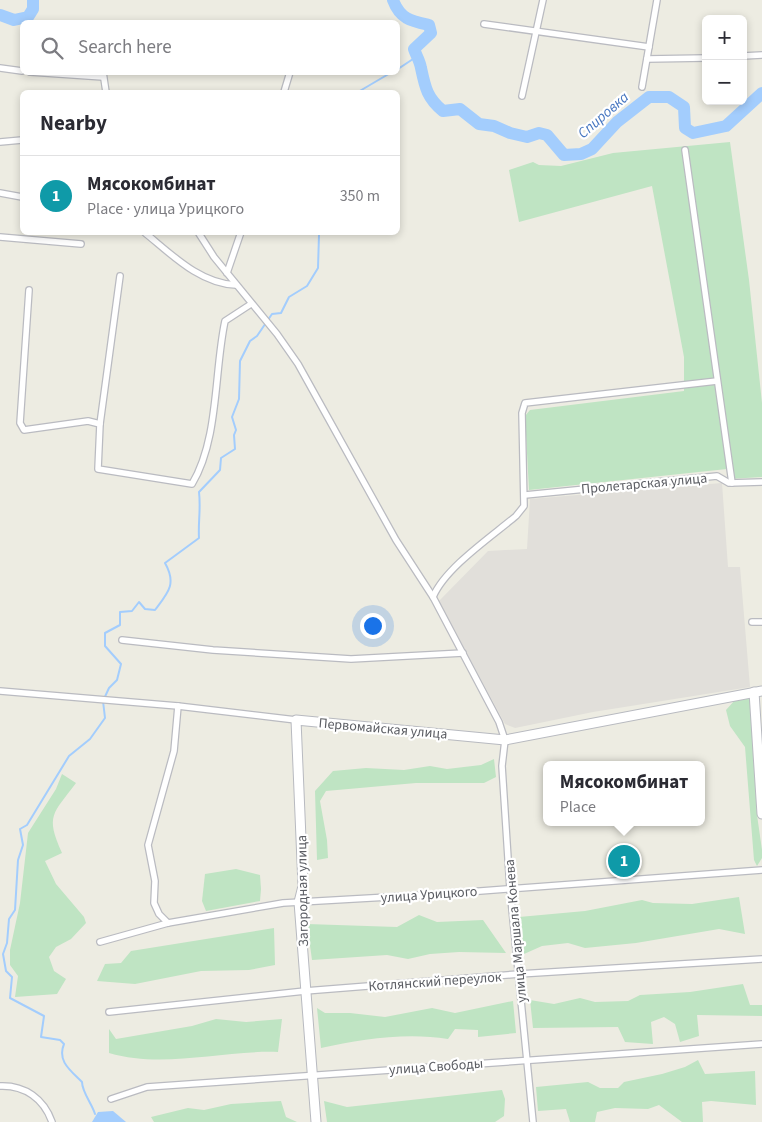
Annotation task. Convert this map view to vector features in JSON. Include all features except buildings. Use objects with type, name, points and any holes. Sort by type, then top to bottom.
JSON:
[{"type":"street","points":[[522,96],[543,0]]},
{"type":"street","points":[[642,87],[657,0]]},
{"type":"street","points":[[484,24],[649,48]]},
{"type":"street","points":[[747,56],[762,55]]},
{"type":"street","points":[[647,59],[702,58]]},
{"type":"street","points":[[0,68],[20,72]]},
{"type":"street","points":[[103,75],[106,90]]},
{"type":"street","points":[[285,90],[289,75]]},
{"type":"street","points":[[0,142],[20,140]]},
{"type":"street","points":[[684,150],[732,483]]},
{"type":"street","points":[[0,193],[20,197]]},
{"type":"street","points":[[148,235],[197,273],[218,283],[236,285]]},
{"type":"street","points":[[200,235],[236,285],[277,334],[298,364],[396,540],[433,597],[500,722],[505,740]]},
{"type":"street","points":[[227,273],[240,235]]},
{"type":"street","points":[[0,237],[81,244]]},
{"type":"street","points":[[120,276],[100,424],[98,469],[192,484],[205,452],[225,321],[251,304]]},
{"type":"street","points":[[29,290],[20,423],[24,430],[88,421],[100,424]]},
{"type":"street","points":[[433,597],[437,587],[447,575],[516,516],[524,506],[522,412],[525,404],[718,381]]},
{"type":"street","name":"Пролетарская улица","points":[[525,495],[717,476],[732,483],[762,482]]},
{"type":"street","points":[[752,622],[762,622]]},
{"type":"street","points":[[122,640],[213,650],[351,659],[463,654]]},
{"type":"street","name":"Первомайская улица","points":[[0,691],[178,706],[296,720],[505,740],[758,691]]},
{"type":"street","points":[[758,691],[762,814]]},
{"type":"street","points":[[168,923],[159,914],[154,903],[155,881],[148,845],[174,751],[178,706]]},
{"type":"street","name":"Загородная улица","points":[[296,720],[304,886],[299,902],[316,1122]]},
{"type":"street","name":"улица Маршала Конева","points":[[505,740],[502,766],[510,889],[533,1122]]},
{"type":"street","name":"улица Урицкого","points":[[100,942],[168,923],[299,902],[510,889],[762,870]]},
{"type":"street","name":"Котлянский переулок","points":[[109,1012],[305,991],[519,974],[762,959]]},
{"type":"street","name":"улица Свободы","points":[[111,1099],[147,1087],[311,1074],[762,1044]]},
{"type":"street","points":[[0,1086],[10,1086],[29,1092],[42,1103],[52,1122]]},
{"type":"shaded area","points":[[722,483],[728,567],[740,567],[750,687],[593,712],[515,728],[505,724],[439,601],[488,551],[527,549],[530,499]]},
{"type":"green space","points":[[730,142],[749,280],[762,403],[762,477],[729,479],[727,469],[529,490],[525,416],[530,410],[684,391],[684,357],[652,186],[519,222],[509,170],[533,162],[539,165],[561,166],[613,153]]},
{"type":"green space","points":[[750,697],[757,815],[762,850],[762,858],[757,866],[754,860],[745,747],[730,726],[726,710],[735,700]]},
{"type":"green space","points":[[494,759],[496,777],[484,783],[416,783],[326,791],[320,801],[327,840],[328,858],[317,860],[315,791],[333,771],[366,768],[404,770],[430,766],[447,769],[481,765]]},
{"type":"green space","points":[[62,774],[76,783],[54,815],[54,830],[62,853],[45,861],[56,884],[84,917],[86,923],[71,939],[56,947],[49,957],[54,971],[66,979],[57,994],[15,997],[18,976],[10,965],[10,950],[20,903],[28,833],[56,789]]},
{"type":"green space","points":[[236,869],[260,875],[260,901],[206,911],[202,901],[205,874]]},
{"type":"green space","points":[[739,897],[745,934],[719,929],[636,943],[585,948],[568,943],[542,946],[524,954],[519,917],[585,911],[642,900],[653,903],[692,904]]},
{"type":"green space","points":[[419,915],[437,922],[483,920],[506,953],[459,952],[430,954],[408,959],[387,955],[312,960],[307,924],[397,927]]},
{"type":"green space","points":[[274,928],[275,965],[249,970],[201,971],[135,984],[97,981],[105,964],[121,963],[131,951]]},
{"type":"green space","points":[[743,984],[750,1005],[762,1005],[762,1016],[697,1015],[699,1036],[680,1042],[675,1024],[664,1017],[651,1022],[653,1044],[625,1042],[618,1027],[533,1028],[530,1000],[554,1004],[580,998],[595,1002],[628,1001],[640,995],[690,992]]},
{"type":"green space","points":[[513,1001],[516,1033],[478,1037],[478,1030],[455,1029],[448,1039],[400,1036],[321,1048],[317,1008],[325,1013],[350,1013],[385,1017],[432,1008],[455,1013]]},
{"type":"green space","points":[[216,1019],[246,1022],[282,1019],[278,1052],[172,1059],[130,1057],[109,1053],[109,1029],[116,1039],[192,1026]]},
{"type":"green space","points":[[698,1060],[705,1074],[755,1071],[756,1105],[702,1102],[703,1122],[682,1122],[659,1105],[648,1109],[615,1108],[597,1112],[595,1122],[570,1122],[566,1109],[538,1111],[536,1087],[588,1082],[600,1088],[618,1088],[624,1082],[662,1074],[685,1067]]},
{"type":"green space","points":[[502,1090],[505,1099],[504,1116],[495,1122],[327,1122],[324,1101],[347,1107]]},
{"type":"green space","points":[[281,1101],[286,1117],[297,1122],[154,1122],[151,1117],[188,1108],[204,1110],[231,1104]]},
{"type":"water","points":[[113,1111],[126,1122],[92,1122],[98,1112]]},
{"type":"waterway","name":"Спировка","points":[[0,15],[14,20],[28,17],[33,9],[33,0]]},
{"type":"waterway","name":"Спировка","points":[[393,0],[399,11],[407,18],[429,25],[431,33],[414,49],[428,92],[433,101],[443,111],[460,109],[479,124],[494,126],[510,133],[527,137],[539,133],[547,135],[564,155],[581,154],[592,149],[617,122],[649,97],[669,97],[684,107],[685,128],[693,133],[726,126],[762,93]]},
{"type":"waterway","points":[[400,68],[416,57]]},
{"type":"waterway","points":[[361,90],[387,75]]},
{"type":"waterway","points":[[95,1114],[82,1082],[63,1060],[62,1050],[64,1044],[60,1040],[41,1037],[44,1016],[10,998],[12,977],[6,971],[3,954],[7,943],[9,919],[15,910],[18,860],[23,845],[20,829],[27,825],[69,756],[90,739],[105,718],[103,701],[109,688],[117,680],[121,664],[105,646],[105,633],[120,625],[120,612],[132,611],[139,602],[145,609],[155,610],[167,593],[171,583],[169,570],[165,563],[199,538],[199,492],[220,470],[221,458],[235,449],[234,435],[236,430],[232,417],[239,399],[240,361],[250,341],[257,336],[272,314],[281,313],[289,297],[307,286],[318,268],[319,235]]},
{"type":"place","name":"Мясокомбинат","points":[[624,861]]}]
